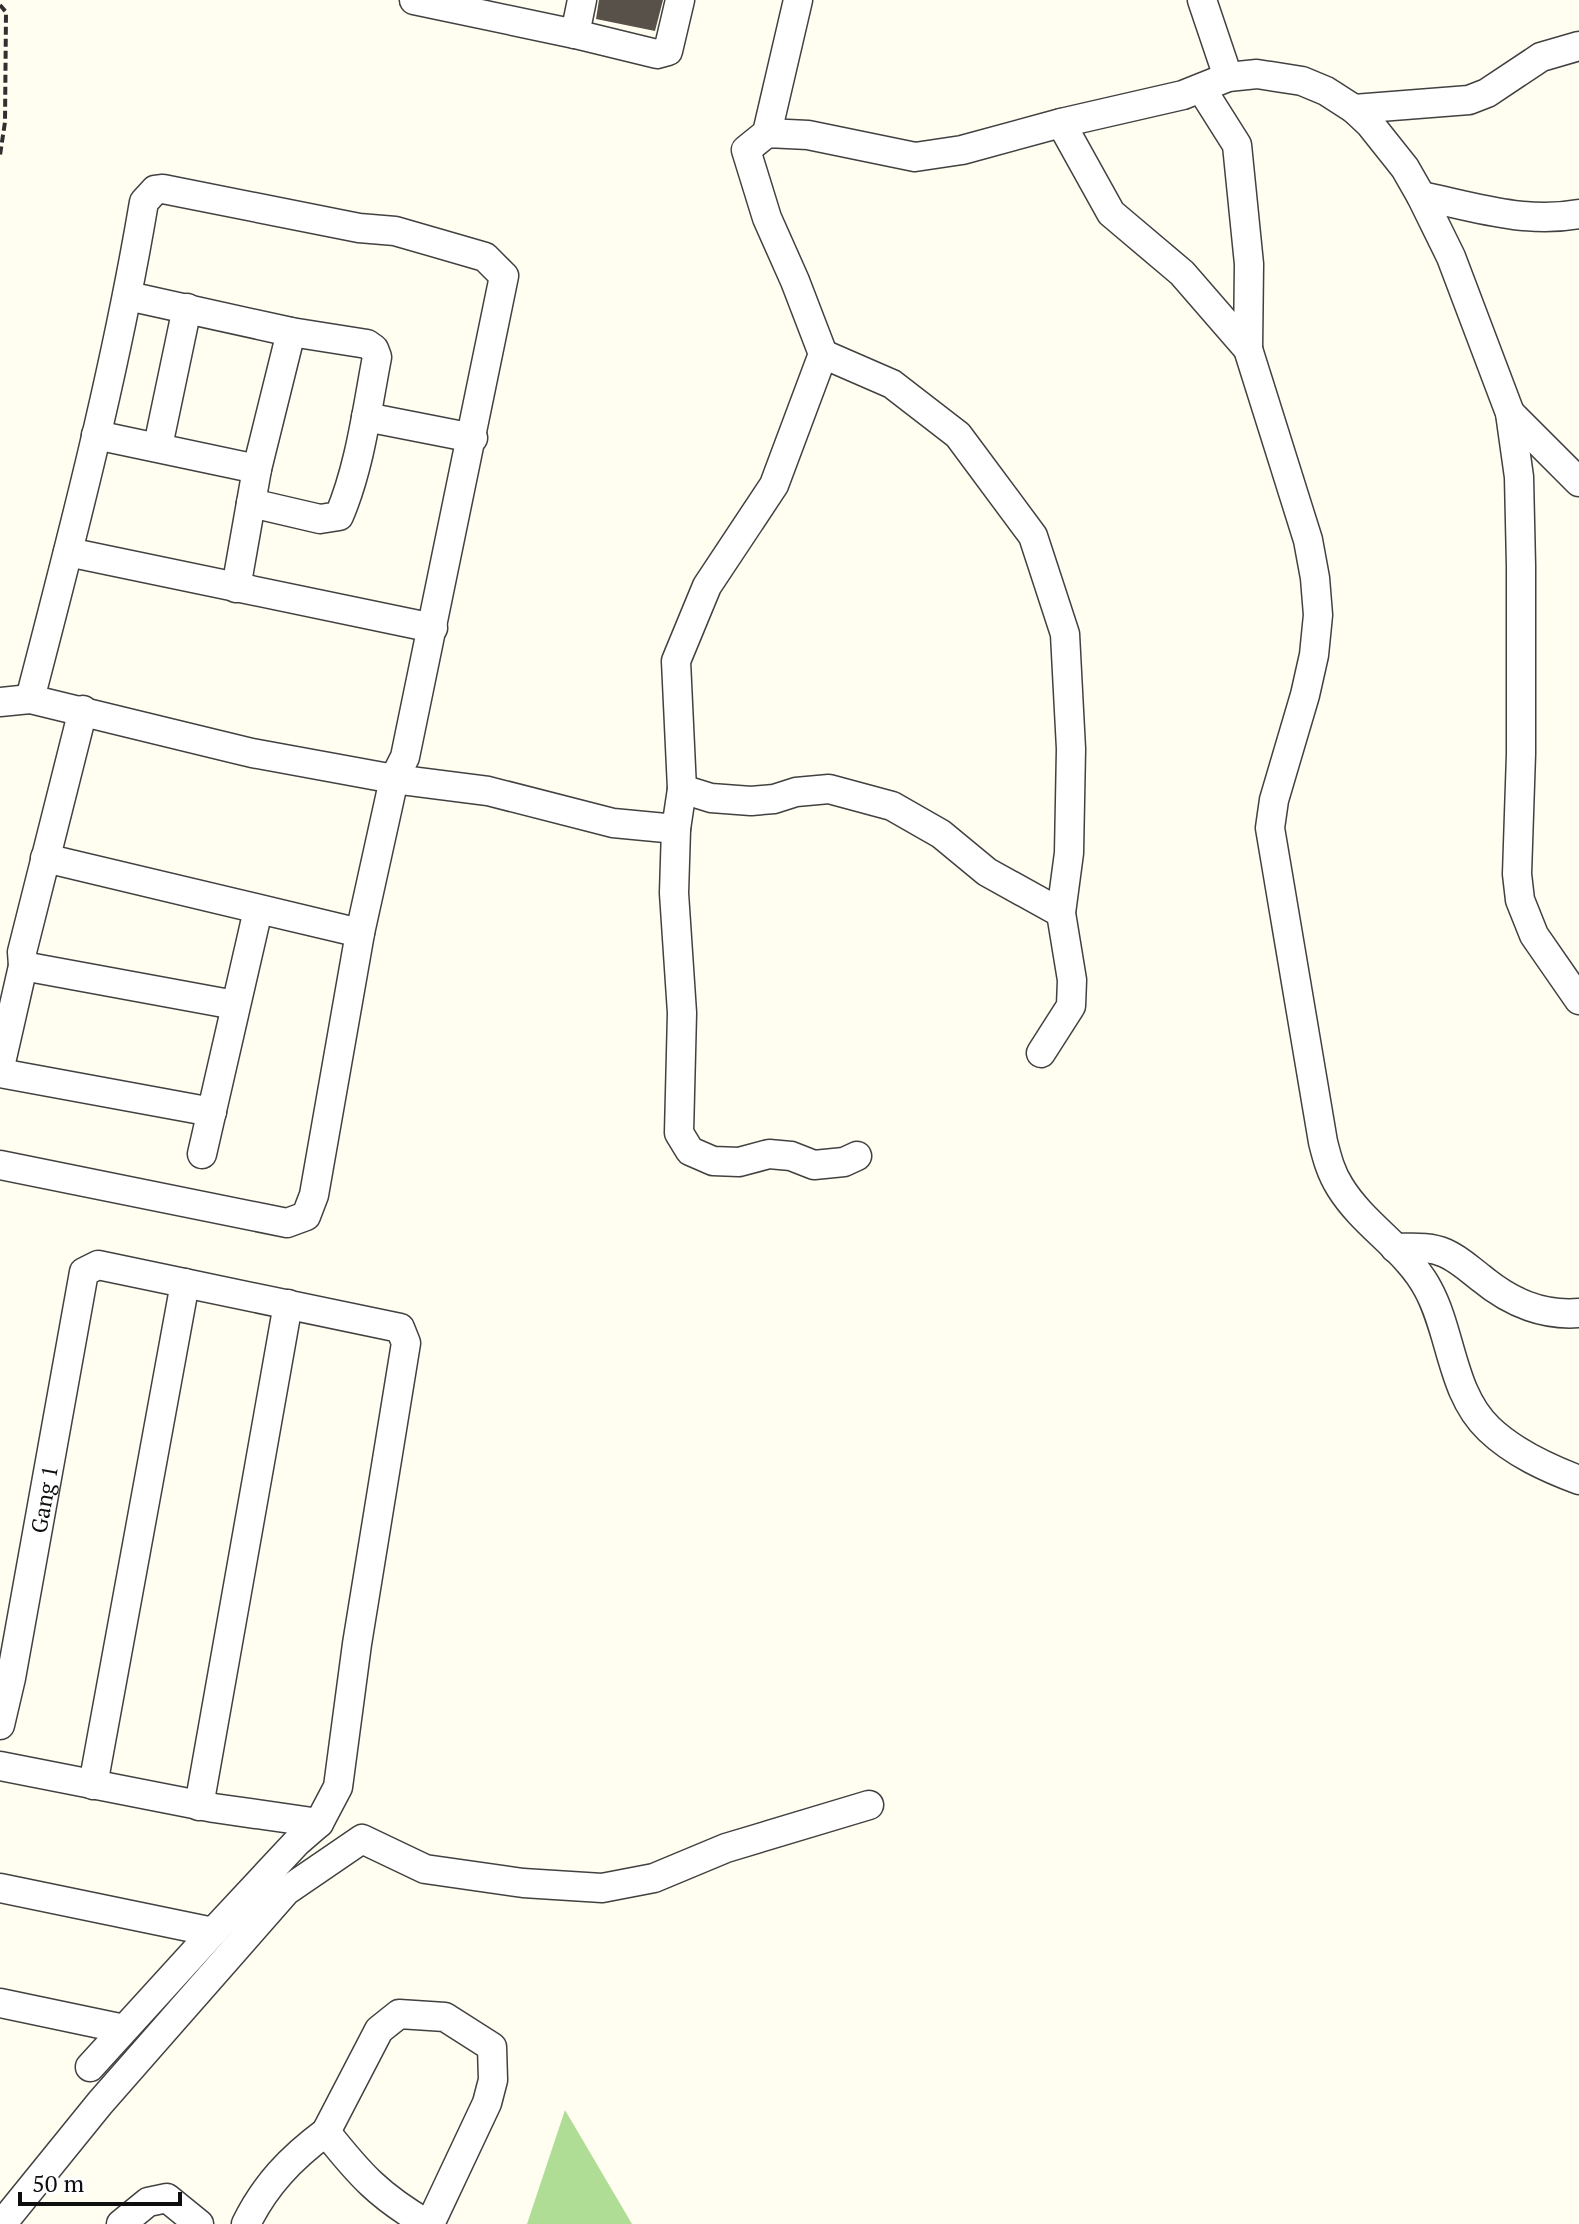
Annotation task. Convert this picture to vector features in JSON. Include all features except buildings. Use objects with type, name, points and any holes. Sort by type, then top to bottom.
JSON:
[{"type":"street","points":[[414,0],[479,7],[657,54],[668,51],[680,0]]},
{"type":"street","points":[[575,34],[582,0]]},
{"type":"street","points":[[798,0],[767,133],[746,150],[767,218],[823,354],[774,485],[707,586],[676,661],[682,789],[676,829],[674,893],[682,1013],[679,1133],[690,1151],[713,1161],[739,1162],[769,1154],[791,1156],[814,1165],[844,1162],[857,1156]]},
{"type":"street","points":[[1202,0],[1228,77]]},
{"type":"street","points":[[1354,109],[1469,100],[1487,93],[1541,57],[1579,46]]},
{"type":"street","points":[[767,133],[808,135],[915,157],[962,150],[1183,95],[1228,77],[1257,74],[1302,81],[1326,91],[1354,109],[1387,145],[1421,196],[1451,257],[1510,413],[1519,477],[1521,566],[1519,887],[1526,918],[1534,935],[1579,1000]]},
{"type":"street","points":[[1201,88],[1237,145],[1249,264],[1248,349],[1308,540],[1315,578],[1318,615],[1314,655],[1274,800],[1270,828],[1330,1169],[1353,1206],[1395,1248],[1428,1288],[1471,1407],[1488,1428],[1515,1449],[1547,1468],[1579,1480]]},
{"type":"street","points":[[1061,123],[1111,213],[1182,273],[1248,349]]},
{"type":"street","points":[[0,1165],[287,1223],[306,1216],[314,1195],[360,933],[394,779],[405,757],[504,276],[485,257],[395,231],[359,228],[163,189],[155,190],[144,202],[128,296],[30,699]]},
{"type":"street","points":[[1421,196],[1521,217],[1552,219],[1579,214]]},
{"type":"street","points":[[128,296],[291,332],[367,344],[374,349],[377,357],[366,417],[347,497],[339,516],[320,519],[251,503]]},
{"type":"street","points":[[158,446],[187,308]]},
{"type":"street","points":[[236,588],[257,469],[291,332]]},
{"type":"street","points":[[823,354],[892,384],[958,435],[1033,536],[1065,634],[1071,749],[1069,853],[1061,913],[1072,980],[1071,1006],[1041,1053]]},
{"type":"street","points":[[1510,413],[1579,482]]},
{"type":"street","points":[[366,417],[473,438]]},
{"type":"street","points":[[96,435],[257,469]]},
{"type":"street","points":[[68,552],[433,628]]},
{"type":"street","points":[[0,702],[30,699],[252,753],[394,779],[462,786],[613,823],[676,829]]},
{"type":"street","points":[[83,710],[45,858],[15,955],[0,1070],[212,1112]]},
{"type":"street","points":[[682,789],[711,798],[751,801],[829,789],[892,806],[941,834],[987,872],[1061,913]]},
{"type":"street","points":[[45,858],[360,933]]},
{"type":"street","points":[[202,1154],[258,910]]},
{"type":"street","points":[[15,955],[235,1005]]},
{"type":"street","points":[[1395,1248],[1419,1247],[1439,1251],[1458,1260],[1495,1290],[1522,1305],[1553,1313],[1579,1313]]},
{"type":"street","name":"Gang 1","points":[[0,1725],[84,1272],[98,1265],[185,1283]]},
{"type":"street","points":[[90,2067],[297,1842],[319,1823],[338,1787],[357,1644],[406,1343],[400,1328],[185,1283],[93,1785]]},
{"type":"street","points":[[199,1806],[288,1304]]},
{"type":"street","points":[[0,1766],[199,1806],[319,1823]]},
{"type":"street","points":[[2,2224],[100,2103],[286,1891],[362,1839],[425,1869],[523,1883],[602,1888],[654,1878],[726,1848],[869,1805]]},
{"type":"street","points":[[0,1888],[213,1932]]},
{"type":"street","points":[[0,2003],[124,2029]]},
{"type":"street","points":[[246,2224],[279,2172],[326,2132],[379,2030],[399,2014],[445,2017],[492,2047],[493,2080],[487,2103],[428,2224],[391,2203],[368,2182],[326,2132]]},
{"type":"street","points":[[121,2224],[148,2202],[167,2198],[199,2224]]},
{"type":"path","points":[[0,5],[6,12],[0,155]]},
{"type":"green space","points":[[565,2110],[632,2224],[527,2224]]}]
